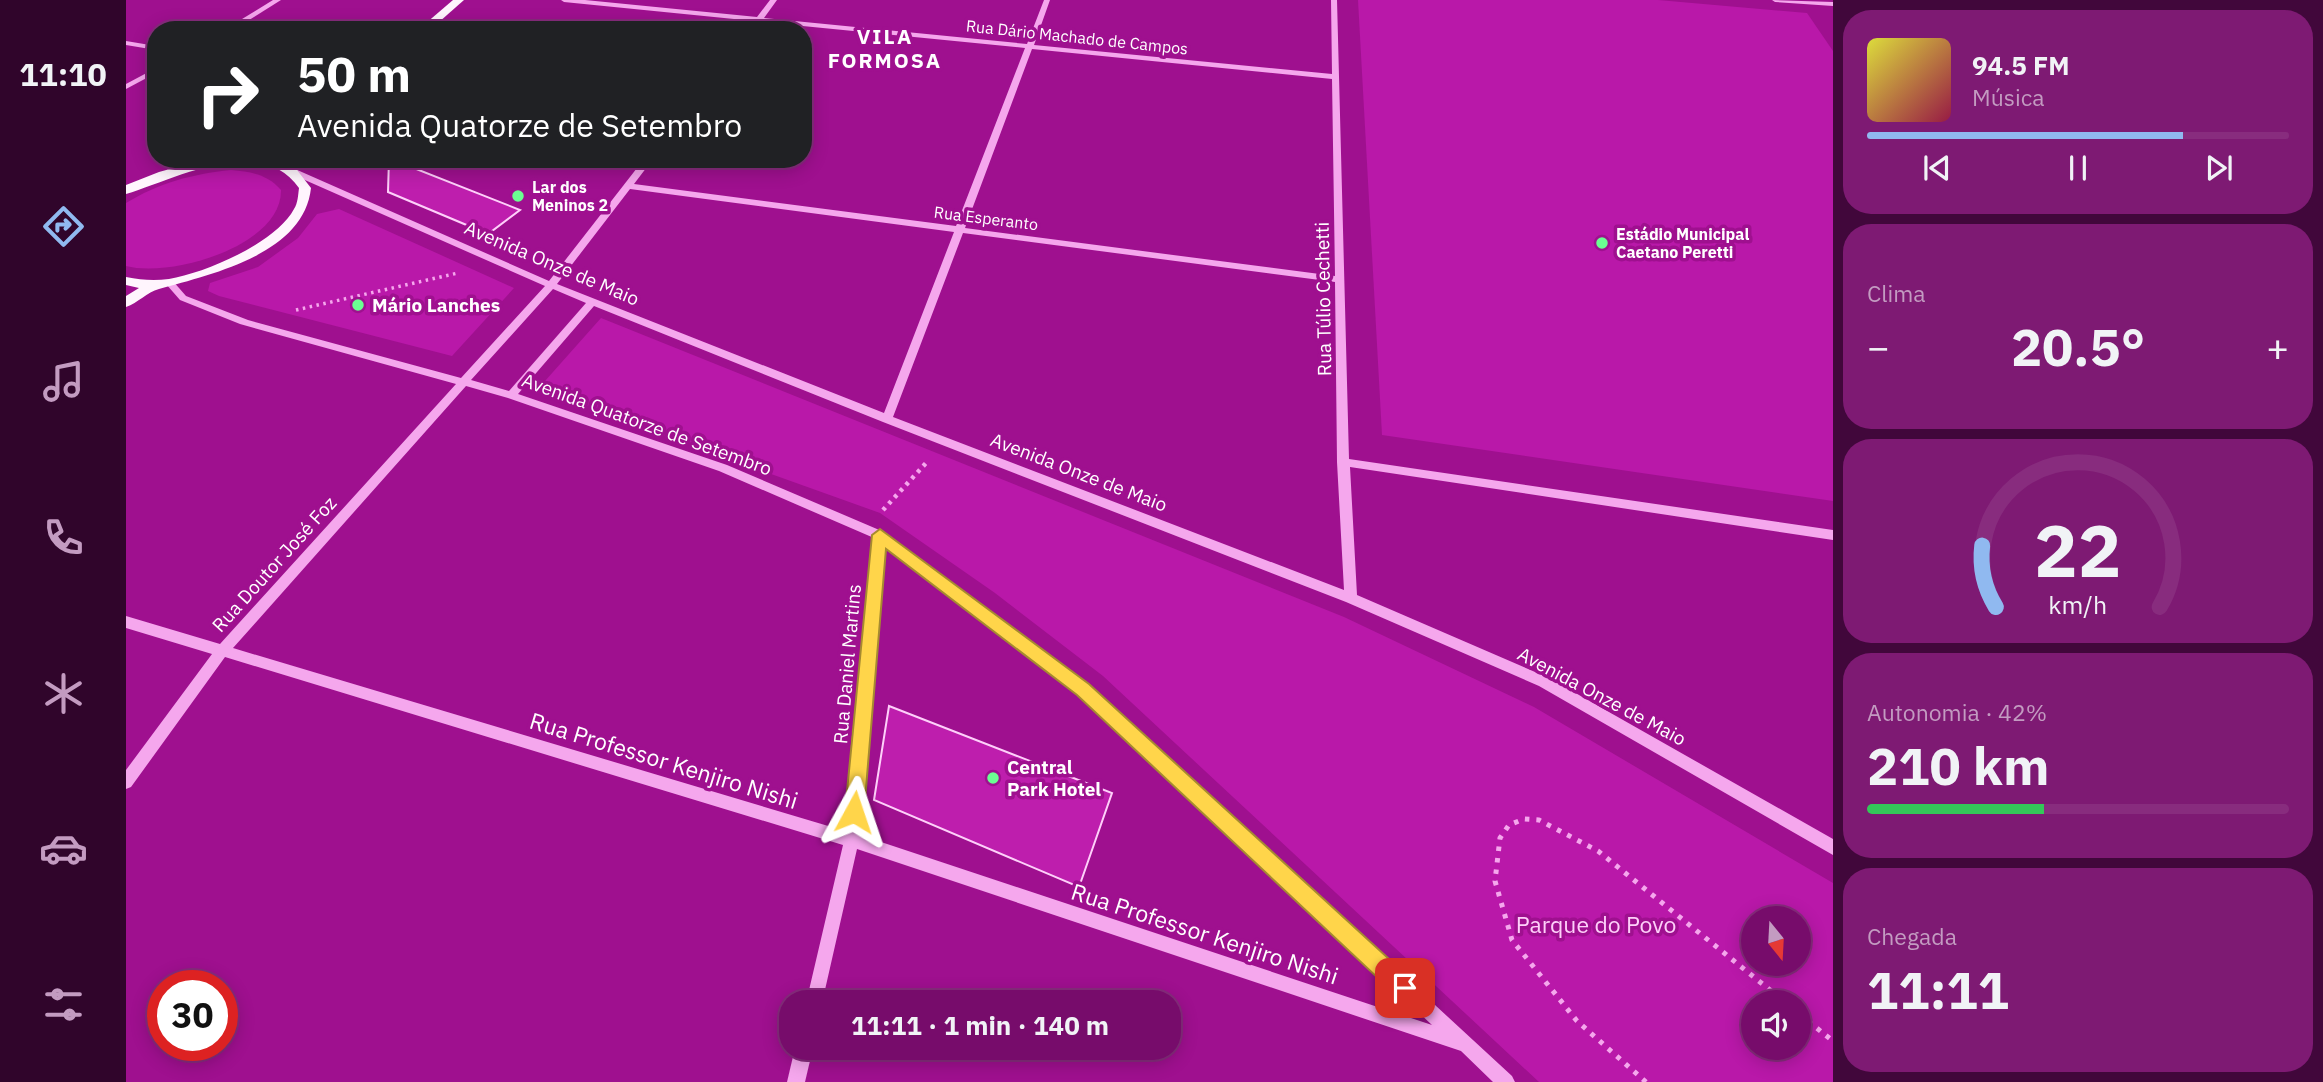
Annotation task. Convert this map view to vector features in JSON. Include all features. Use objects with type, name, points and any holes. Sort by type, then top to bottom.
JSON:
[{"type":"main road","points":[[434,21],[459,0]]},
{"type":"main road","points":[[126,190],[182,168]]},
{"type":"main road","points":[[126,281],[154,285],[169,282],[243,257],[280,234],[301,210],[305,188],[292,171],[285,168]]},
{"type":"main road","points":[[126,302],[154,285]]},
{"type":"street","points":[[243,21],[278,0]]},
{"type":"street","name":"Rua Dário Machado de Campos","points":[[564,0],[758,21]]},
{"type":"street","points":[[758,21],[774,0]]},
{"type":"street","points":[[887,419],[1047,0]]},
{"type":"street","name":"Rua Túlio Cechetti","points":[[1334,0],[1343,462],[1351,598]]},
{"type":"street","points":[[1775,0],[1833,4]]},
{"type":"street","points":[[1824,3],[1833,16]]},
{"type":"street","name":"Rua Dário Machado de Campos","points":[[812,26],[1337,77]]},
{"type":"street","points":[[126,43],[147,46]]},
{"type":"street","points":[[126,87],[147,76]]},
{"type":"street","name":"Rua Doutor José Foz","points":[[126,782],[221,652],[551,285],[642,168]]},
{"type":"street","name":"Avenida Onze de Maio","points":[[292,171],[551,285],[887,419],[1351,598],[1544,681],[1833,848]]},
{"type":"street","name":"Rua Esperanto","points":[[627,186],[1341,280]]},
{"type":"street","name":"Avenida Quatorze de Setembro","points":[[169,282],[183,298],[244,322],[511,396],[723,468],[880,535],[1083,689],[1506,1082]]},
{"type":"street","points":[[511,396],[593,301]]},
{"type":"street","points":[[1343,462],[1833,535]]},
{"type":"street","name":"Rua Daniel Martins","points":[[817,990],[852,840],[880,535]]},
{"type":"street","name":"Rua Professor Kenjiro Nishi","points":[[126,622],[852,840],[1465,1044]]},
{"type":"street","points":[[796,1082],[801,1060]]},
{"type":"path","points":[[244,322],[501,263]]},
{"type":"path","points":[[880,513],[944,441]]},
{"type":"path","points":[[1646,1082],[1577,1021],[1512,940],[1495,881],[1500,838],[1509,825],[1524,819],[1539,821],[1598,851],[1770,990]]},
{"type":"path","points":[[1811,1024],[1833,1041]]},
{"type":"green space","name":"Estádio Municipal Caetano Peretti","points":[[1358,0],[1658,0],[1807,13],[1833,51],[1833,501],[1382,435]]},
{"type":"green space","points":[[231,170],[259,175],[281,190],[276,210],[264,227],[221,254],[195,262],[169,267],[126,266],[126,203],[176,180]]},
{"type":"green space","points":[[339,209],[514,288],[452,356],[208,291],[210,283],[258,267],[298,238],[317,214]]},
{"type":"green space","name":"Parque do Povo","points":[[601,318],[1344,617],[1534,707],[1833,883],[1833,1082],[1539,1082],[1103,676],[995,593],[880,513],[537,390]]},
{"type":"building","points":[[389,168],[414,168],[520,210],[488,234],[388,192]]},
{"type":"building","points":[[889,706],[1112,793],[1079,887],[874,800]]},
{"type":"place","name":"Lar dos Meninos 2","points":[[518,196]]},
{"type":"place","name":"Estádio Municipal Caetano Peretti","points":[[1602,243]]},
{"type":"place","name":"Mário Lanches","points":[[358,305]]},
{"type":"place","name":"Central Park Hotel","points":[[993,778]]},
{"type":"district","name":"VILA FORMOSA","points":[[885,48]]},
{"type":"route","points":[[854,812],[880,535],[1083,689],[1405,988]]}]
